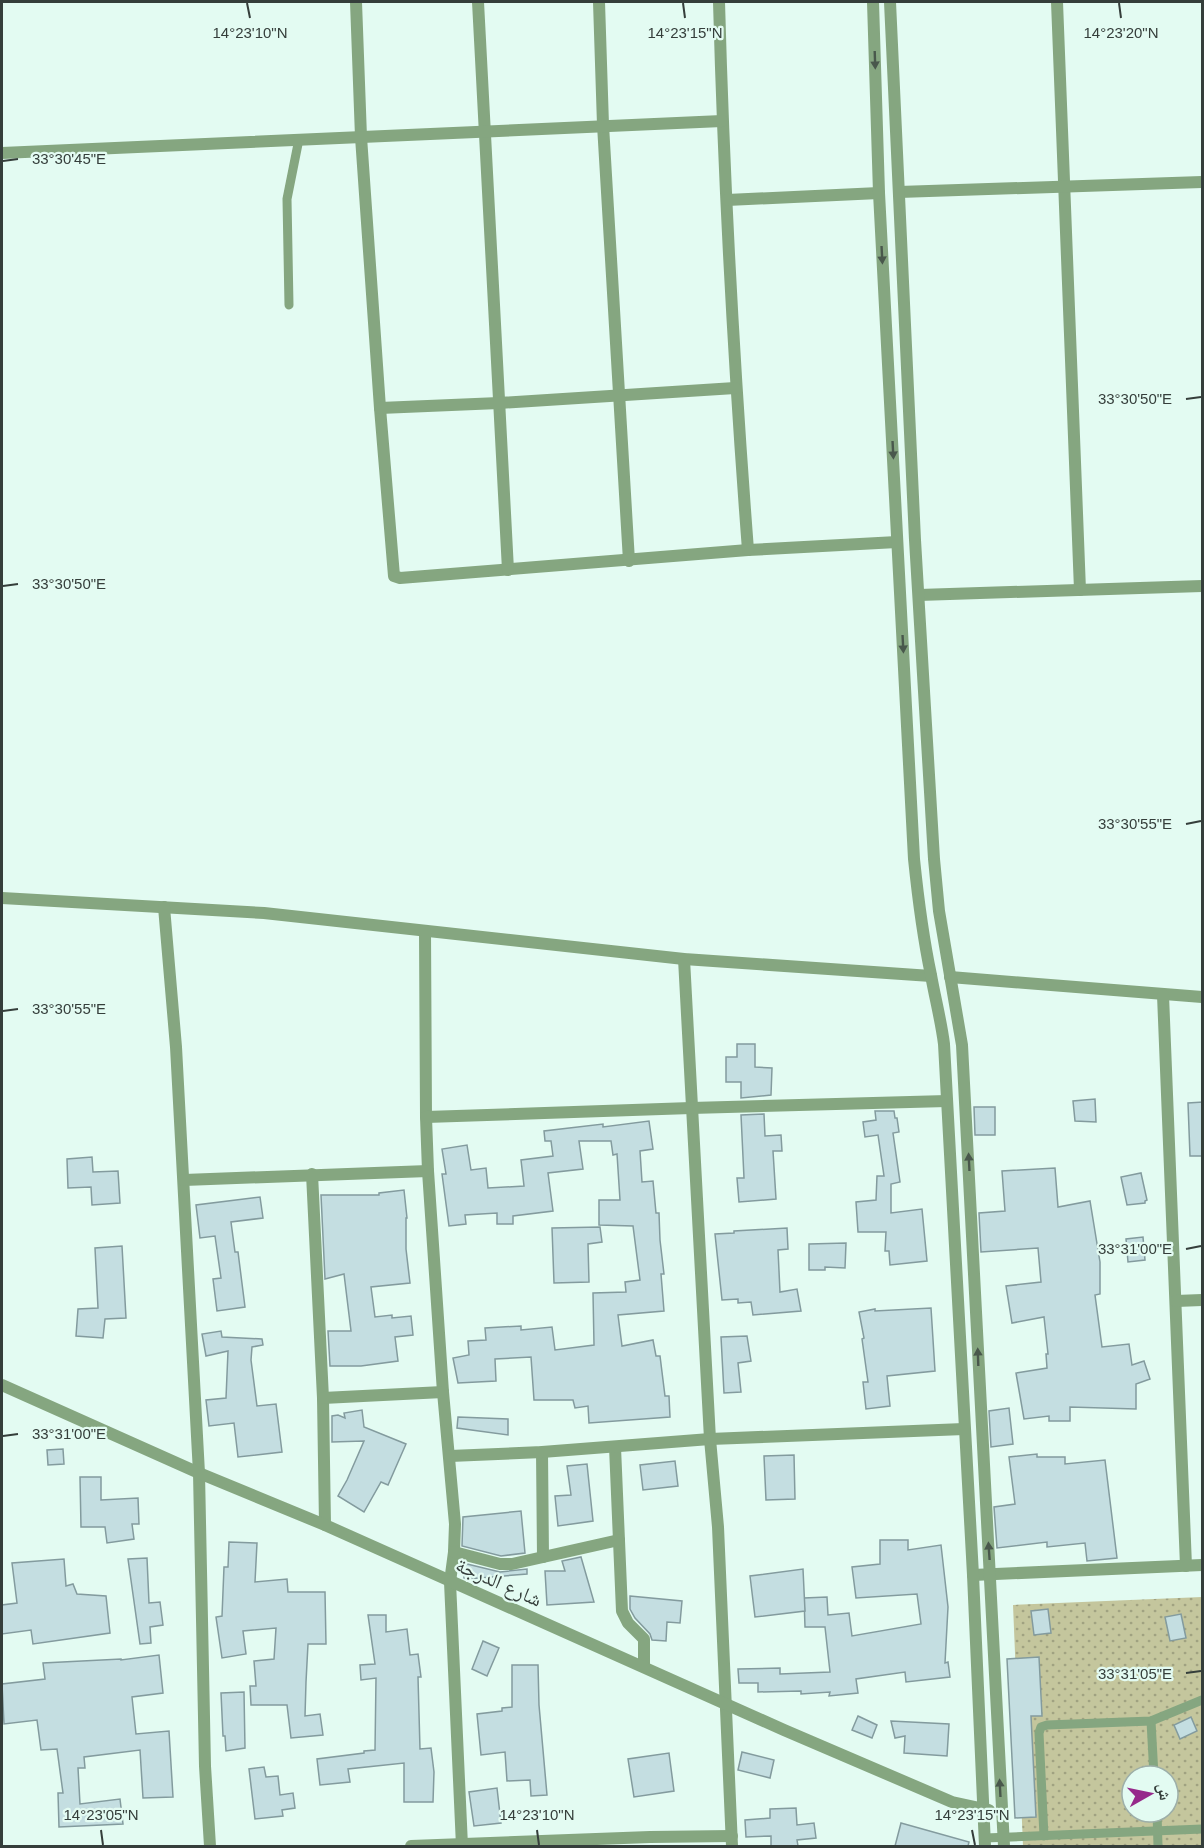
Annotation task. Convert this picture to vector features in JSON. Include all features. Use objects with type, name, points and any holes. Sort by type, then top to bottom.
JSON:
[{"type":"street","points":[[356,2],[361,137],[394,576],[400,578],[748,550],[897,542]]},
{"type":"street","points":[[478,2],[508,570]]},
{"type":"street","points":[[599,2],[603,125],[629,561]]},
{"type":"street","points":[[719,2],[722,121],[735,388],[748,550]]},
{"type":"street","points":[[873,2],[879,193],[914,859],[920,912],[940,1013],[947,1101],[985,1842]]},
{"type":"street","points":[[890,2],[933,859],[939,911],[962,1045],[1003,1842]]},
{"type":"street","points":[[1057,2],[1080,590]]},
{"type":"street","points":[[2,153],[722,121]]},
{"type":"street","points":[[898,192],[1203,182]]},
{"type":"street","points":[[727,200],[879,193]]},
{"type":"street","points":[[380,408],[735,388]]},
{"type":"street","points":[[919,596],[1203,586]]},
{"type":"street","points":[[2,898],[264,913],[684,959],[931,976]]},
{"type":"street","points":[[164,907],[176,1047],[199,1473],[204,1755],[210,1846]]},
{"type":"street","points":[[425,931],[428,1171],[443,1392],[455,1524],[450,1582],[462,1845]]},
{"type":"street","points":[[411,1846],[732,1841],[724,1703],[718,1527],[710,1439],[684,959]]},
{"type":"street","points":[[950,976],[1203,997]]},
{"type":"street","points":[[1163,994],[1186,1566]]},
{"type":"street","points":[[426,1117],[691,1107],[947,1101]]},
{"type":"street","points":[[184,1180],[428,1171]]},
{"type":"street","points":[[312,1174],[323,1398],[325,1525]]},
{"type":"street","points":[[1176,1301],[1203,1300]]},
{"type":"street","name":"شارع الدرجة","points":[[2,1385],[952,1802],[1001,1812]]},
{"type":"street","points":[[323,1398],[443,1392]]},
{"type":"street","points":[[450,1456],[542,1452],[710,1439],[964,1429]]},
{"type":"street","points":[[615,1447],[622,1611],[623,1617],[644,1639],[644,1666]]},
{"type":"street","points":[[542,1452],[543,1557]]},
{"type":"street","points":[[454,1552],[500,1564],[512,1564],[619,1540]]},
{"type":"street","points":[[973,1575],[1203,1565]]},
{"type":"lane","points":[[289,305],[287,199],[299,139]]},
{"type":"lane","points":[[1044,1836],[1039,1733],[1041,1728],[1047,1725],[1151,1721],[1203,1700]]},
{"type":"lane","points":[[1151,1721],[1153,1764]]},
{"type":"lane","points":[[1157,1824],[1158,1846]]},
{"type":"lane","points":[[985,1842],[1003,1842],[1044,1836],[1203,1829]]},
{"type":"lane","points":[[1088,1835],[1088,1846]]},
{"type":"green space","points":[[1202,1597],[1202,1846],[1023,1846],[1013,1605]]},
{"type":"building","points":[[737,1044],[755,1044],[755,1067],[772,1068],[771,1095],[741,1098],[741,1082],[726,1082],[726,1057],[737,1057]]},
{"type":"building","points":[[1095,1099],[1096,1122],[1075,1121],[1073,1101]]},
{"type":"building","points":[[1203,1102],[1203,1156],[1190,1156],[1188,1103]]},
{"type":"building","points":[[974,1107],[995,1107],[995,1135],[975,1135]]},
{"type":"building","points":[[875,1111],[894,1111],[895,1118],[897,1118],[899,1132],[893,1133],[900,1182],[891,1184],[891,1213],[922,1209],[927,1261],[890,1265],[889,1251],[885,1251],[886,1232],[858,1232],[856,1202],[876,1200],[877,1176],[884,1176],[878,1135],[865,1137],[863,1122],[876,1120]]},
{"type":"building","points":[[764,1114],[765,1136],[781,1135],[782,1151],[773,1151],[776,1199],[739,1202],[737,1178],[744,1178],[741,1115]]},
{"type":"building","points":[[649,1121],[653,1149],[640,1151],[642,1182],[653,1181],[656,1213],[659,1213],[664,1274],[661,1274],[664,1311],[618,1315],[622,1346],[653,1340],[656,1356],[660,1356],[665,1396],[669,1396],[670,1417],[589,1423],[588,1406],[575,1408],[573,1400],[534,1400],[531,1357],[495,1359],[496,1381],[458,1383],[453,1358],[469,1355],[468,1341],[486,1340],[485,1328],[521,1326],[521,1330],[552,1327],[555,1350],[594,1345],[593,1293],[626,1292],[625,1282],[640,1280],[633,1226],[599,1225],[599,1200],[620,1200],[617,1154],[613,1155],[611,1141],[579,1141],[583,1169],[548,1173],[553,1211],[513,1216],[513,1224],[497,1224],[497,1213],[465,1215],[466,1224],[449,1226],[442,1174],[446,1174],[442,1149],[467,1145],[471,1170],[486,1168],[488,1188],[524,1186],[521,1160],[553,1156],[551,1141],[545,1141],[544,1131]]},
{"type":"building","points":[[92,1157],[93,1172],[118,1171],[120,1203],[92,1205],[91,1187],[68,1188],[67,1159]]},
{"type":"building","points":[[1055,1168],[1058,1207],[1090,1201],[1100,1262],[1100,1294],[1095,1295],[1102,1347],[1129,1344],[1132,1365],[1144,1361],[1150,1379],[1136,1384],[1136,1409],[1070,1407],[1070,1421],[1049,1421],[1049,1416],[1024,1419],[1016,1373],[1047,1368],[1046,1354],[1048,1354],[1044,1317],[1012,1323],[1006,1286],[1041,1282],[1038,1248],[981,1252],[979,1213],[1005,1211],[1002,1171]]},
{"type":"building","points":[[1141,1173],[1147,1200],[1145,1203],[1127,1205],[1121,1177]]},
{"type":"building","points":[[404,1190],[407,1218],[406,1249],[410,1283],[371,1287],[375,1317],[411,1316],[413,1335],[395,1337],[398,1361],[361,1366],[330,1366],[328,1331],[351,1331],[344,1274],[325,1279],[321,1195],[379,1195],[379,1193]]},
{"type":"building","points":[[260,1197],[263,1218],[231,1222],[235,1252],[238,1252],[245,1307],[217,1311],[213,1279],[221,1278],[215,1236],[200,1238],[196,1205]]},
{"type":"building","points":[[600,1227],[602,1242],[588,1244],[589,1282],[554,1283],[552,1228]]},
{"type":"building","points":[[787,1228],[788,1249],[778,1250],[780,1292],[797,1289],[801,1311],[753,1315],[751,1302],[738,1303],[738,1299],[722,1300],[715,1234]]},
{"type":"building","points":[[1143,1237],[1145,1260],[1128,1262],[1126,1239]]},
{"type":"building","points":[[846,1243],[845,1268],[825,1267],[825,1270],[809,1270],[809,1244]]},
{"type":"building","points":[[122,1246],[126,1318],[105,1319],[103,1338],[76,1336],[78,1309],[98,1308],[95,1248]]},
{"type":"building","points":[[931,1308],[935,1371],[887,1376],[890,1406],[866,1409],[863,1382],[868,1382],[859,1312],[875,1309],[875,1311]]},
{"type":"building","points":[[221,1331],[222,1337],[262,1339],[263,1345],[252,1347],[251,1360],[257,1406],[276,1404],[282,1452],[238,1457],[234,1423],[209,1426],[206,1400],[226,1398],[228,1351],[206,1356],[202,1334]]},
{"type":"building","points":[[747,1336],[751,1361],[738,1363],[741,1392],[724,1393],[721,1337]]},
{"type":"building","points":[[1009,1408],[1013,1444],[991,1447],[989,1411]]},
{"type":"building","points":[[362,1410],[364,1427],[406,1444],[388,1485],[381,1482],[364,1512],[338,1496],[364,1441],[332,1442],[332,1416],[338,1415],[345,1418],[344,1413]]},
{"type":"building","points":[[458,1417],[508,1419],[508,1435],[457,1428]]},
{"type":"building","points":[[63,1449],[64,1464],[48,1465],[47,1450]]},
{"type":"building","points":[[1037,1454],[1037,1457],[1065,1457],[1065,1464],[1105,1460],[1117,1558],[1087,1561],[1085,1543],[1047,1547],[1047,1542],[997,1548],[994,1507],[1015,1504],[1009,1457]]},
{"type":"building","points":[[794,1455],[795,1499],[766,1500],[764,1456]]},
{"type":"building","points":[[675,1461],[678,1486],[643,1490],[640,1465]]},
{"type":"building","points":[[587,1464],[593,1521],[558,1526],[555,1496],[571,1495],[567,1466]]},
{"type":"building","points":[[80,1477],[101,1477],[101,1500],[138,1498],[139,1524],[132,1524],[134,1539],[107,1543],[105,1527],[81,1527]]},
{"type":"building","points":[[521,1511],[525,1553],[501,1556],[462,1546],[463,1517]]},
{"type":"building","points":[[880,1540],[908,1540],[908,1550],[941,1545],[948,1607],[945,1663],[948,1662],[950,1677],[906,1682],[905,1672],[856,1679],[858,1693],[829,1696],[830,1692],[801,1694],[801,1691],[758,1692],[758,1683],[739,1683],[738,1669],[780,1668],[780,1674],[830,1672],[825,1627],[805,1627],[804,1598],[827,1597],[828,1615],[849,1613],[852,1636],[921,1624],[917,1594],[856,1598],[852,1567],[880,1564]]},
{"type":"building","points":[[229,1542],[257,1543],[255,1582],[287,1579],[288,1592],[325,1592],[326,1644],[308,1644],[305,1716],[320,1714],[323,1735],[291,1738],[287,1705],[251,1705],[250,1686],[256,1686],[254,1661],[274,1659],[276,1628],[243,1631],[246,1654],[222,1658],[216,1617],[222,1616],[224,1567],[228,1567]]},
{"type":"building","points":[[581,1557],[594,1602],[547,1605],[545,1571],[565,1571],[562,1561]]},
{"type":"building","points":[[147,1558],[149,1603],[160,1602],[163,1625],[150,1627],[151,1643],[140,1644],[128,1559]]},
{"type":"building","points":[[64,1559],[66,1586],[73,1584],[77,1594],[106,1596],[110,1633],[33,1644],[31,1630],[2,1634],[2,1605],[17,1603],[12,1563]]},
{"type":"building","points":[[463,1563],[500,1572],[527,1569],[527,1574],[467,1579],[464,1578]]},
{"type":"building","points":[[803,1569],[805,1611],[755,1617],[750,1576]]},
{"type":"building","points":[[630,1596],[682,1601],[680,1623],[667,1622],[666,1641],[652,1640],[650,1634],[630,1609]]},
{"type":"building","points":[[1048,1609],[1051,1633],[1034,1635],[1031,1611]]},
{"type":"building","points":[[1181,1614],[1186,1638],[1170,1641],[1165,1617]]},
{"type":"building","points":[[368,1615],[386,1615],[386,1632],[407,1629],[410,1655],[418,1654],[421,1677],[418,1677],[420,1749],[431,1748],[434,1772],[433,1802],[404,1802],[404,1763],[348,1769],[350,1782],[320,1785],[317,1759],[375,1750],[376,1678],[361,1680],[360,1665],[375,1664]]},
{"type":"building","points":[[483,1641],[499,1648],[487,1676],[472,1669]]},
{"type":"building","points":[[159,1655],[163,1693],[132,1697],[136,1734],[169,1731],[173,1797],[143,1798],[140,1750],[84,1757],[85,1768],[78,1768],[80,1804],[120,1799],[123,1824],[59,1827],[58,1793],[63,1793],[57,1749],[41,1750],[37,1720],[4,1724],[2,1684],[45,1679],[43,1663],[121,1660]]},
{"type":"building","points":[[1039,1657],[1042,1716],[1031,1716],[1036,1817],[1015,1818],[1007,1659]]},
{"type":"building","points":[[512,1665],[538,1665],[547,1795],[531,1796],[530,1780],[507,1781],[505,1752],[481,1755],[477,1714],[502,1711],[502,1708],[512,1707]]},
{"type":"building","points":[[244,1692],[245,1748],[226,1751],[221,1693]]},
{"type":"building","points":[[858,1716],[877,1725],[872,1738],[852,1730]]},
{"type":"building","points":[[1191,1717],[1197,1731],[1180,1739],[1174,1725]]},
{"type":"building","points":[[891,1721],[949,1724],[947,1756],[904,1753],[905,1736],[895,1738]]},
{"type":"building","points":[[742,1752],[774,1760],[770,1778],[738,1770]]},
{"type":"building","points":[[669,1753],[674,1791],[634,1797],[628,1759]]},
{"type":"building","points":[[264,1767],[266,1777],[278,1776],[280,1795],[293,1793],[295,1808],[282,1810],[283,1816],[255,1819],[249,1769]]},
{"type":"building","points":[[497,1788],[501,1823],[474,1826],[469,1792]]},
{"type":"building","points":[[796,1808],[797,1825],[814,1823],[816,1838],[797,1840],[798,1846],[771,1846],[771,1836],[746,1837],[745,1820],[770,1818],[770,1809]]},
{"type":"building","points":[[901,1823],[969,1842],[968,1846],[895,1846]]}]
